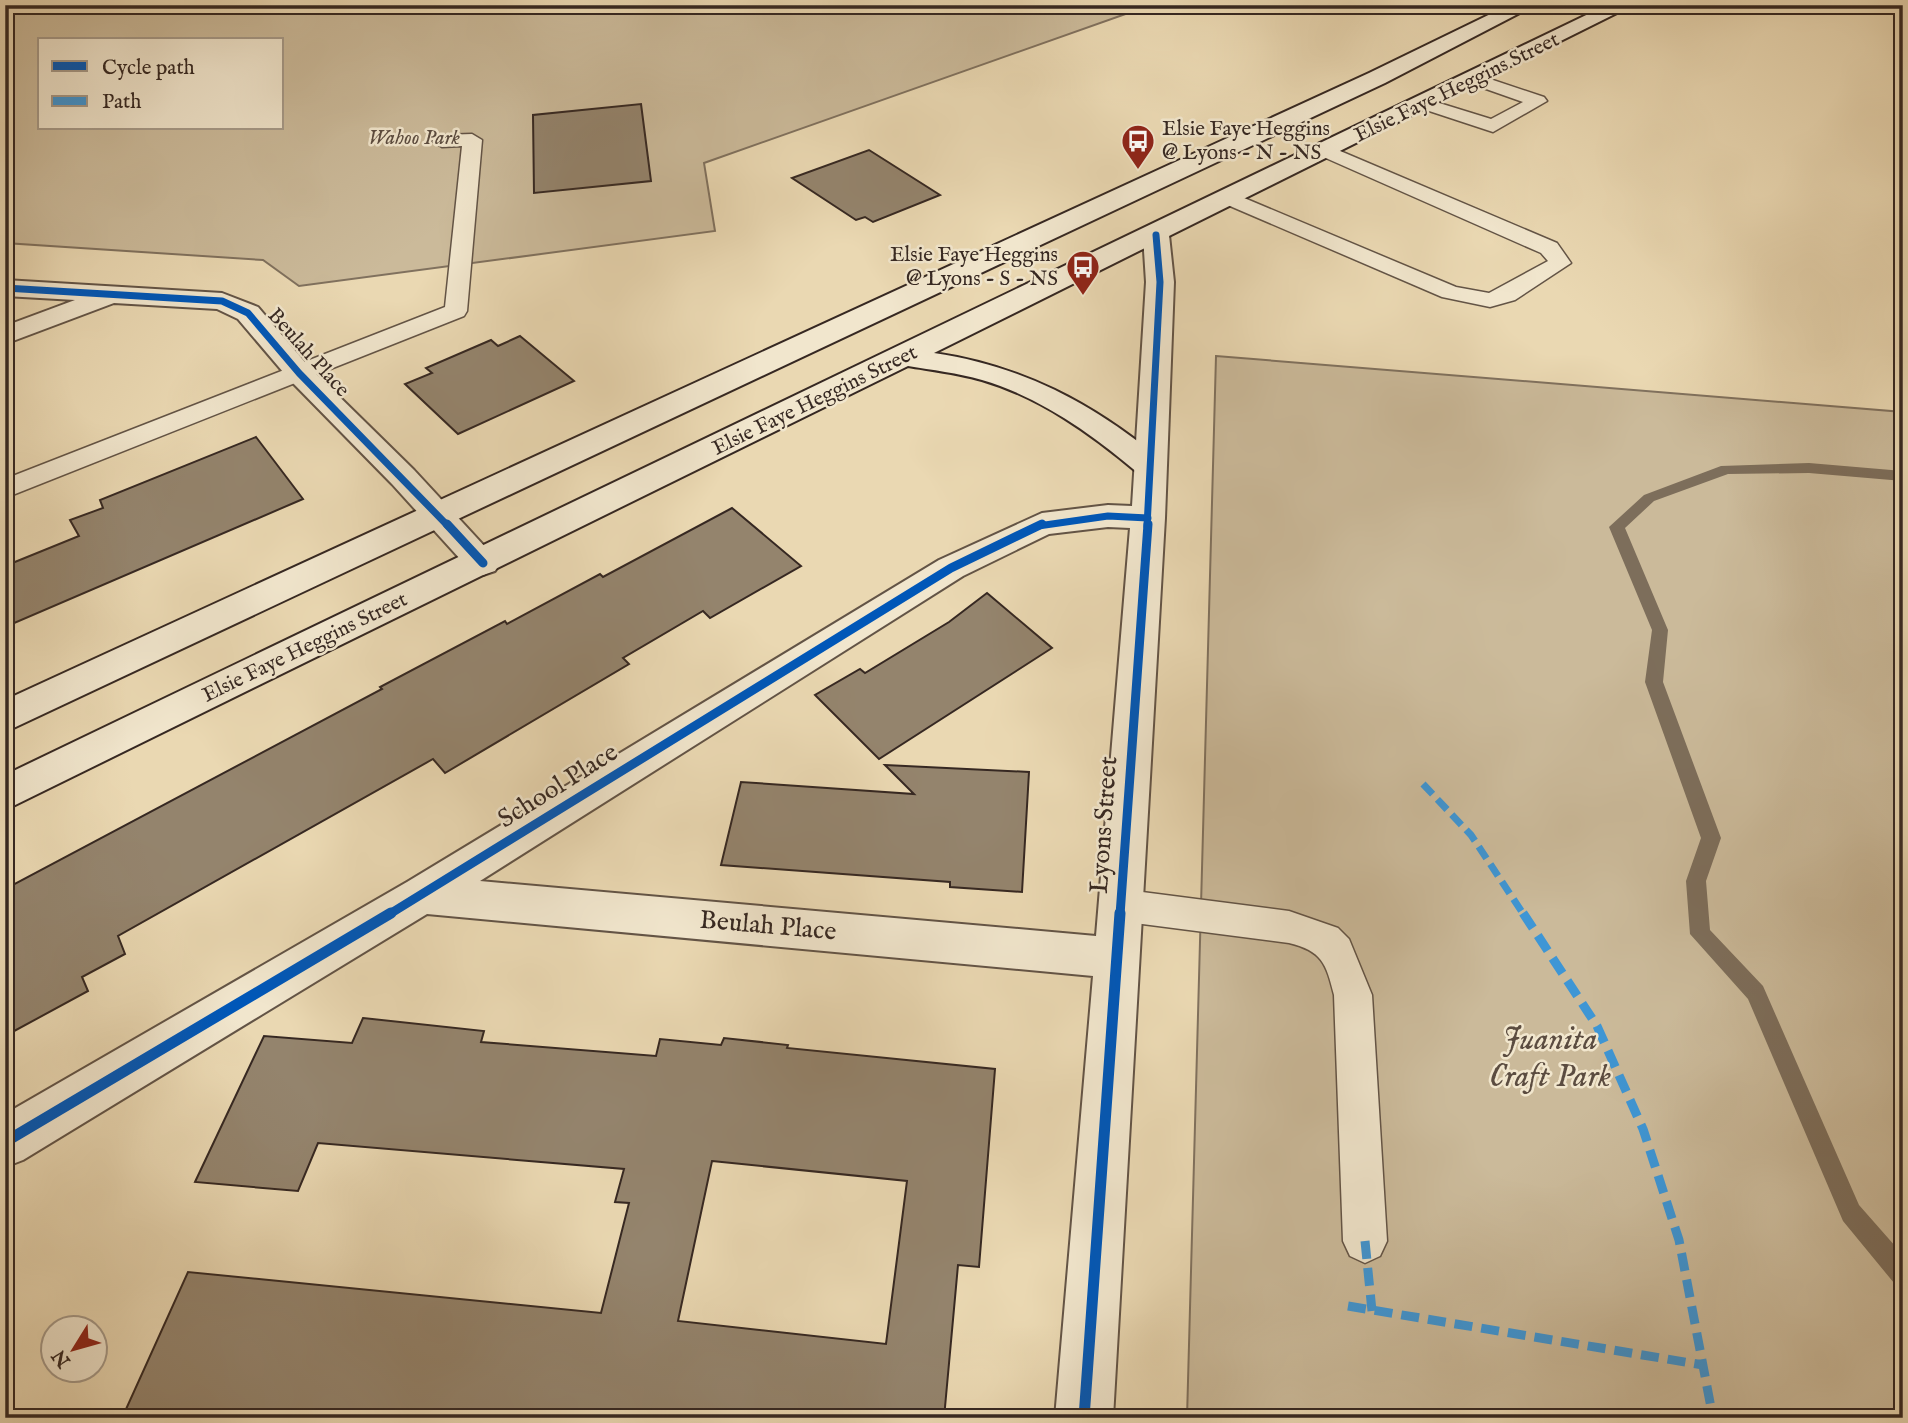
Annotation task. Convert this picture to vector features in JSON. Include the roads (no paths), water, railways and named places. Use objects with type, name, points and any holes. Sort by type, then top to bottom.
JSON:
[{"type":"main road","name":"Elsie Faye Heggins Street","points":[[5,717],[1424,55],[1525,5]]},
{"type":"main road","name":"Elsie Faye Heggins Street","points":[[5,794],[1230,199],[1623,5]]},
{"type":"main road","points":[[1424,55],[1477,77]]},
{"type":"main road","name":"Lyons Street","points":[[1084,1418],[1148,518],[1160,282],[1156,235]]},
{"type":"main road","name":"Beulah Place","points":[[5,288],[222,301],[248,313],[299,373],[439,514],[483,563]]},
{"type":"main road","name":"Beulah Place","points":[[5,335],[115,296]]},
{"type":"main road","points":[[904,357],[967,367],[1006,378],[1110,432],[1149,466]]},
{"type":"main road","name":"School Place","points":[[5,1142],[422,895],[951,568],[1042,524],[1108,516],[1148,518]]},
{"type":"main road","name":"Beulah Place","points":[[422,895],[1115,958]]},
{"type":"lane","points":[[1423,103],[1493,126],[1538,101],[1477,77]]},
{"type":"lane","points":[[5,489],[456,311],[472,140],[442,141]]},
{"type":"lane","points":[[1230,199],[1450,292],[1490,300],[1507,295],[1560,263],[1549,248],[1326,151]]},
{"type":"lane","points":[[1119,905],[1294,927],[1324,937],[1342,959],[1353,995],[1365,1241]]},
{"type":"waterway","points":[[1903,476],[1809,468],[1726,469],[1649,498],[1617,527],[1660,630],[1654,682],[1711,838],[1696,881],[1700,934],[1756,993],[1851,1213],[1903,1274]]},
{"type":"place","name":"Elsie Faye Heggins @ Lyons - N - NS","points":[[1138,171]]},
{"type":"place","name":"Elsie Faye Heggins @ Lyons - S - NS","points":[[1083,297]]},
{"type":"park label","name":"Wahoo Park","points":[[414,138]]},
{"type":"park label","name":"Juanita Craft Park","points":[[1550,1058]]}]
